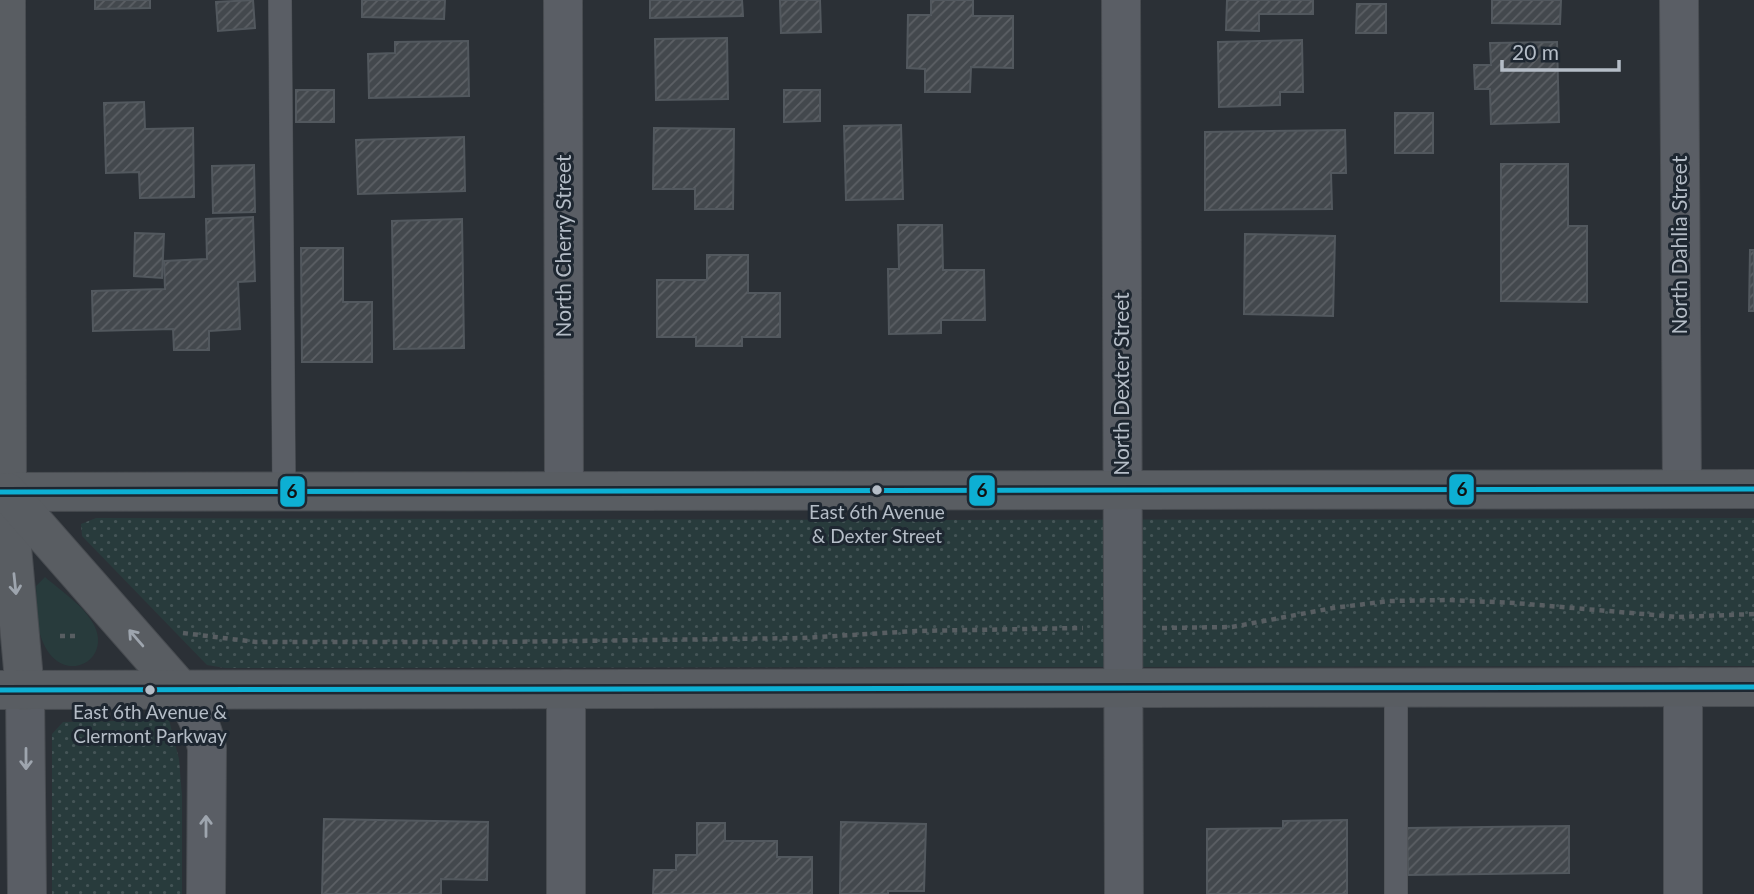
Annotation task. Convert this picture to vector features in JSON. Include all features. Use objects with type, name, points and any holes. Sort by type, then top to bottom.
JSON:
[{"type":"main road","points":[[6,0],[3,492],[20,636],[13,690],[1754,687]]},
{"type":"main road","points":[[3,492],[1754,489]]},
{"type":"main road","points":[[3,492],[180,689]]},
{"type":"street","name":"North Cherry Street","points":[[563,0],[564,491]]},
{"type":"street","name":"North Dexter Street","points":[[1121,0],[1124,894]]},
{"type":"street","name":"North Dahlia Street","points":[[1679,0],[1682,489]]},
{"type":"street","points":[[1683,894],[1684,687]]},
{"type":"street","points":[[180,689],[194,709],[207,748],[206,894]]},
{"type":"street","points":[[566,689],[566,894]]},
{"type":"street","points":[[13,690],[27,894]]},
{"type":"lane","points":[[280,0],[284,491]]},
{"type":"lane","points":[[1396,687],[1396,894]]},
{"type":"path","points":[[20,636],[89,636],[130,632],[205,634],[256,642],[803,638],[916,631],[1124,626],[1232,627],[1333,608],[1389,601],[1448,600],[1678,617],[1754,614]]},
{"type":"shaded area","points":[[96,518],[1754,518],[1754,666],[225,668],[207,665],[82,536],[81,524]]},
{"type":"shaded area","points":[[45,577],[79,606],[95,627],[98,640],[96,651],[81,665],[60,663],[50,654],[42,640],[37,621],[36,586]]},
{"type":"shaded area","points":[[169,720],[179,759],[182,796],[182,894],[52,894],[52,734],[63,722]]},
{"type":"building","points":[[95,0],[150,0],[150,8],[95,9]]},
{"type":"building","points":[[253,0],[255,28],[218,31],[216,2]]},
{"type":"building","points":[[362,0],[445,0],[444,19],[362,17]]},
{"type":"building","points":[[650,0],[742,0],[743,16],[650,18]]},
{"type":"building","points":[[780,0],[820,0],[821,32],[781,33]]},
{"type":"building","points":[[931,0],[973,0],[973,16],[1013,16],[1013,68],[971,67],[970,92],[925,92],[925,69],[907,68],[908,15],[931,15]]},
{"type":"building","points":[[1227,0],[1313,0],[1313,14],[1259,14],[1259,31],[1226,30]]},
{"type":"building","points":[[1492,0],[1561,0],[1560,24],[1492,23]]},
{"type":"building","points":[[1357,4],[1386,4],[1386,33],[1356,33]]},
{"type":"building","points":[[727,38],[728,99],[656,100],[655,39]]},
{"type":"building","points":[[1302,40],[1303,92],[1280,92],[1280,105],[1219,107],[1218,42]]},
{"type":"building","points":[[468,41],[469,96],[369,98],[368,54],[395,53],[395,42]]},
{"type":"building","points":[[1557,42],[1559,122],[1491,124],[1490,89],[1475,89],[1474,65],[1491,65],[1490,43]]},
{"type":"building","points":[[296,90],[334,90],[334,122],[296,122]]},
{"type":"building","points":[[784,90],[820,90],[820,121],[784,122]]},
{"type":"building","points":[[144,102],[145,129],[193,128],[194,197],[140,198],[139,172],[106,173],[104,103]]},
{"type":"building","points":[[1395,113],[1433,113],[1433,153],[1395,153]]},
{"type":"building","points":[[901,125],[903,199],[846,200],[844,126]]},
{"type":"building","points":[[654,128],[734,129],[733,209],[695,209],[695,189],[653,189]]},
{"type":"building","points":[[1345,130],[1346,173],[1331,173],[1332,209],[1205,210],[1205,132]]},
{"type":"building","points":[[464,137],[465,191],[358,194],[356,140]]},
{"type":"building","points":[[1501,164],[1568,164],[1568,226],[1587,226],[1587,302],[1501,301]]},
{"type":"building","points":[[254,165],[255,212],[213,213],[212,166]]},
{"type":"building","points":[[253,217],[255,281],[238,282],[240,329],[209,331],[209,350],[174,350],[173,329],[93,331],[92,291],[165,289],[164,261],[207,259],[206,219]]},
{"type":"building","points":[[462,219],[464,348],[394,349],[392,221]]},
{"type":"building","points":[[898,225],[942,225],[943,270],[984,270],[985,320],[941,320],[941,333],[889,334],[888,269],[899,269]]},
{"type":"building","points":[[135,233],[164,234],[162,278],[134,276]]},
{"type":"building","points":[[1245,234],[1335,236],[1333,316],[1244,314]]},
{"type":"building","points":[[301,248],[343,248],[343,302],[372,302],[372,362],[302,362]]},
{"type":"building","points":[[1750,250],[1754,250],[1754,311],[1749,311]]},
{"type":"building","points":[[707,255],[748,255],[748,293],[780,293],[780,337],[742,337],[742,346],[696,346],[696,337],[657,337],[657,280],[707,280]]},
{"type":"building","points":[[324,819],[488,822],[487,880],[441,879],[441,894],[322,894]]},
{"type":"building","points":[[1347,820],[1347,894],[1207,894],[1207,829],[1283,828],[1283,821]]},
{"type":"building","points":[[841,822],[926,824],[924,891],[840,894]]},
{"type":"building","points":[[697,823],[725,823],[725,841],[777,841],[777,857],[812,857],[812,894],[653,894],[654,870],[676,870],[676,855],[697,855]]},
{"type":"building","points":[[1569,826],[1569,873],[1408,875],[1407,828]]},
{"type":"transit line","name":"6","points":[[0,492],[1754,489]]},
{"type":"transit line","name":"6","points":[[0,690],[1754,687]]},
{"type":"place","name":"East 6th Avenue & Dexter Street","points":[[877,490]]},
{"type":"place","name":"East 6th Avenue & Clermont Parkway","points":[[150,690]]}]
